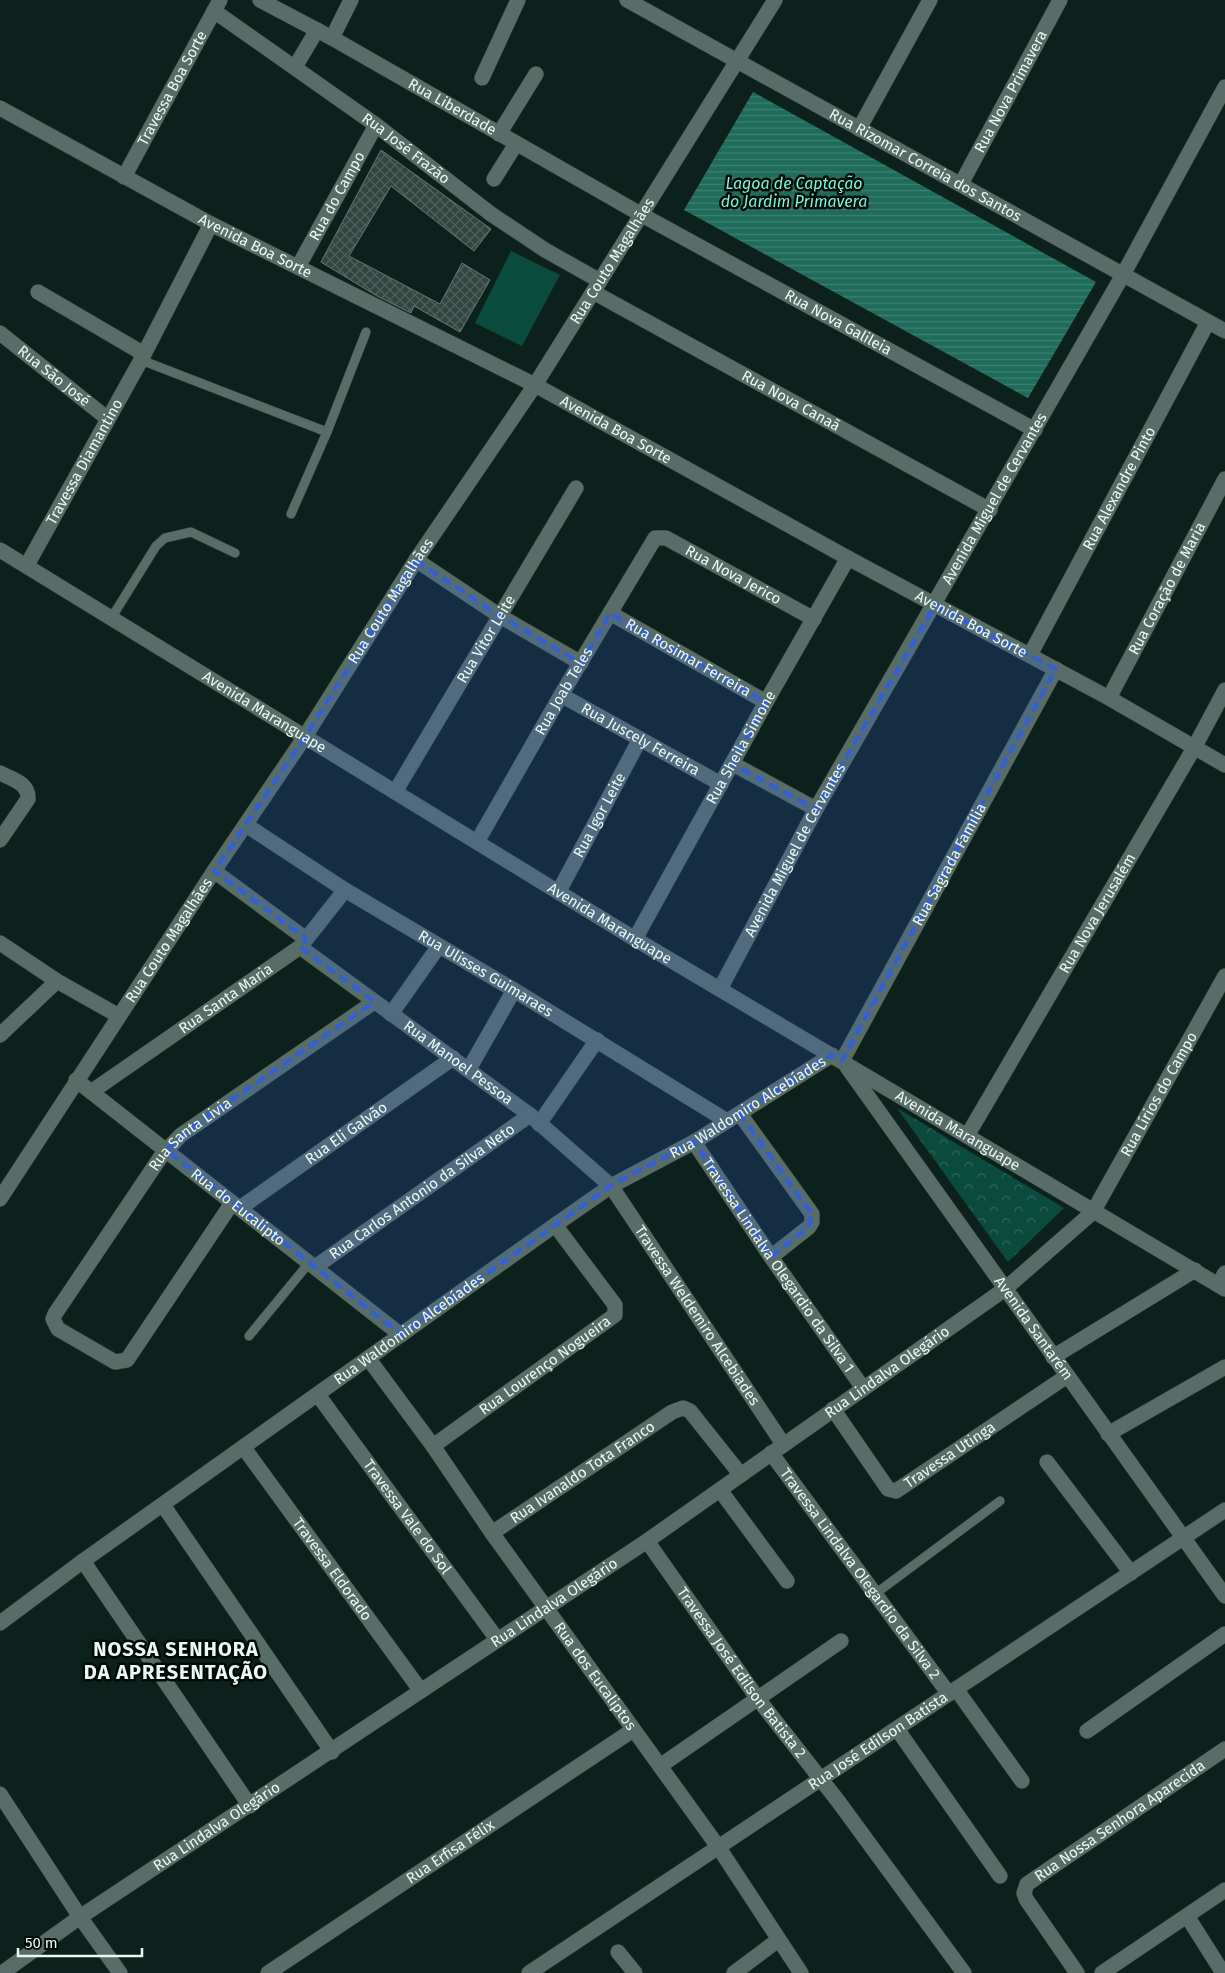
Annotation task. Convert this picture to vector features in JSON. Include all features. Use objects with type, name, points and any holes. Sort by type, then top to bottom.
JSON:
[{"type":"street","name":"Rua Liberdade","points":[[260,0],[332,38],[642,216]]},
{"type":"street","points":[[332,38],[351,0]]},
{"type":"street","points":[[482,78],[518,0]]},
{"type":"street","name":"Rua Rizomar Correia dos Santos","points":[[627,0],[1124,273],[1225,331]]},
{"type":"street","name":"Rua Couto Magalhães","points":[[0,1199],[76,1080],[304,738],[416,560],[535,385],[776,0]]},
{"type":"street","points":[[859,129],[930,0]]},
{"type":"street","name":"Rua Nova Primavera","points":[[961,184],[1060,0]]},
{"type":"street","name":"Rua José Frazão","points":[[217,5],[295,67],[376,125],[491,214],[597,286]]},
{"type":"street","name":"Travessa Boa Sorte","points":[[124,177],[217,5]]},
{"type":"street","points":[[295,67],[317,30]]},
{"type":"street","points":[[499,134],[536,74]]},
{"type":"street","name":"Avenida Miguel de Cervantes","points":[[720,989],[816,808],[990,510],[1124,273],[1225,87]]},
{"type":"street","name":"Avenida Boa Sorte","points":[[0,108],[211,224],[535,385],[848,558],[1109,698],[1225,765]]},
{"type":"street","name":"Rua do Campo","points":[[298,267],[376,125]]},
{"type":"street","points":[[494,179],[516,144]]},
{"type":"street","name":"Rua Nova Galileia","points":[[642,216],[1034,430]]},
{"type":"street","name":"Travessa Diamantino","points":[[26,565],[142,357],[211,224]]},
{"type":"street","name":"Rua Nova Canaã","points":[[597,286],[990,510]]},
{"type":"street","points":[[38,292],[142,357]]},
{"type":"street","name":"Rua Alexandre Pinto","points":[[1030,655],[1208,322]]},
{"type":"street","name":"Rua São José","points":[[0,333],[108,419]]},
{"type":"street","name":"Rua Coração de Maria","points":[[1109,698],[1225,479]]},
{"type":"street","name":"Rua Vitor Leite","points":[[395,792],[576,488]]},
{"type":"street","name":"Rua Nova Jerico","points":[[652,541],[661,537],[666,538],[814,619]]},
{"type":"street","name":"Rua Joab Teles","points":[[477,842],[561,694],[652,541]]},
{"type":"street","name":"Avenida Maranguape","points":[[0,550],[112,617],[304,738],[636,939],[1093,1212],[1195,1270],[1223,1282]]},
{"type":"street","name":"Rua Sheila Simone","points":[[636,939],[766,702],[848,558]]},
{"type":"street","points":[[416,560],[500,616],[581,663]]},
{"type":"street","name":"Rua Rosimar Ferreira","points":[[610,613],[766,702]]},
{"type":"street","name":"Rua Sagrada Família","points":[[837,1058],[1056,669]]},
{"type":"street","name":"Rua Nova Jerusalém","points":[[967,1136],[1194,748],[1225,690]]},
{"type":"street","name":"Rua Juscely Ferreira","points":[[561,694],[721,784]]},
{"type":"street","name":"Rua Igor Leite","points":[[559,891],[640,739]]},
{"type":"street","points":[[733,764],[816,808]]},
{"type":"street","points":[[0,773],[24,786],[28,794],[28,799],[0,840]]},
{"type":"street","name":"Rua Ulisses Guimaraes","points":[[246,825],[345,890],[597,1040],[733,1117]]},
{"type":"street","name":"Rua Manoel Pessoa","points":[[214,871],[374,1002],[469,1069],[535,1120],[611,1186]]},
{"type":"street","name":"Rua Santa Maria","points":[[91,1092],[303,943],[345,890]]},
{"type":"street","points":[[0,943],[57,981],[119,1016]]},
{"type":"street","points":[[391,1014],[439,946]]},
{"type":"street","name":"Rua Lírios do Campo","points":[[1093,1212],[1225,976]]},
{"type":"street","points":[[0,1034],[57,981]]},
{"type":"street","points":[[469,1069],[514,990]]},
{"type":"street","name":"Rua Santa Livia","points":[[127,1360],[115,1362],[58,1329],[54,1314],[166,1150],[196,1123],[374,1002]]},
{"type":"street","points":[[535,1120],[597,1040]]},
{"type":"street","name":"Rua Eli Galvão","points":[[127,1360],[236,1206],[453,1058]]},
{"type":"street","name":"Rua Waldomiro Alcebíades","points":[[0,1623],[83,1561],[611,1186],[694,1142],[733,1117],[837,1058]]},
{"type":"street","name":"Avenida Santarém","points":[[837,1058],[1225,1596]]},
{"type":"street","name":"Rua do Eucalipto","points":[[76,1080],[401,1334]]},
{"type":"street","points":[[733,1117],[812,1214],[812,1222],[809,1227],[771,1257]]},
{"type":"street","name":"Rua Carlos Antonio da Silva Neto","points":[[312,1265],[535,1120]]},
{"type":"street","name":"Travessa Lindalva Olegardio da Silva 1","points":[[694,1142],[771,1257],[863,1388]]},
{"type":"street","name":"Travessa Weldemiro Alcebiades","points":[[611,1186],[777,1448]]},
{"type":"street","name":"Rua Lindalva Olegário","points":[[2,1973],[80,1917],[332,1752],[497,1639],[547,1609],[647,1541],[1005,1289],[1093,1212]]},
{"type":"street","name":"Rua Lourenço Nogueira","points":[[433,1446],[615,1315],[614,1304],[555,1225]]},
{"type":"street","points":[[1054,1357],[1195,1270]]},
{"type":"street","name":"Rua dos Eucaliptos","points":[[368,1358],[433,1446],[492,1533],[719,1848],[778,1940],[802,1973]]},
{"type":"street","points":[[1108,1434],[1225,1366]]},
{"type":"street","name":"Travessa Utinga","points":[[833,1409],[888,1489],[896,1491],[1067,1376]]},
{"type":"street","name":"Travessa Vale do Sol","points":[[318,1395],[497,1639]]},
{"type":"street","name":"Rua Ivanaldo Tota Franco","points":[[492,1533],[672,1412],[683,1408],[690,1411],[741,1475]]},
{"type":"street","name":"Travessa Eldorado","points":[[244,1448],[421,1691]]},
{"type":"street","name":"Travessa Lindalva Olegardio da Silva 2","points":[[777,1448],[875,1594],[1022,1781]]},
{"type":"street","points":[[1047,1462],[1131,1573]]},
{"type":"street","points":[[720,1490],[787,1581]]},
{"type":"street","points":[[163,1505],[332,1752]]},
{"type":"street","name":"Rua José Edilson Batista","points":[[529,1973],[547,1968],[719,1848],[1225,1510]]},
{"type":"street","name":"Travessa José Edilson Batista 2","points":[[647,1541],[758,1699],[821,1780],[964,1973]]},
{"type":"street","points":[[83,1561],[250,1806]]},
{"type":"street","points":[[1087,1731],[1225,1634]]},
{"type":"street","points":[[660,1766],[841,1641]]},
{"type":"street","points":[[898,1729],[1000,1876]]},
{"type":"street","name":"Rua Erfisa Félix","points":[[268,1973],[633,1730]]},
{"type":"street","name":"Rua Nossa Senhora Aparecida","points":[[1077,1973],[1026,1899],[1024,1888],[1027,1884],[1225,1750]]},
{"type":"street","points":[[0,1794],[80,1917],[120,1973]]},
{"type":"street","points":[[1102,1973],[1225,1890]]},
{"type":"street","points":[[1187,1916],[1223,1973]]},
{"type":"street","points":[[734,1973],[778,1940]]},
{"type":"street","points":[[618,1952],[635,1973]]},
{"type":"lane","points":[[291,514],[327,432],[366,332]]},
{"type":"lane","points":[[142,357],[327,432]]},
{"type":"lane","points":[[112,617],[156,546],[165,538],[191,532],[235,553]]},
{"type":"lane","points":[[249,1336],[312,1265]]},
{"type":"lane","points":[[875,1594],[1000,1501]]},
{"type":"highlighted area","points":[[416,560],[500,616],[581,663],[610,613],[766,702],[733,764],[816,809],[935,605],[1056,669],[842,1061],[832,1055],[740,1114],[812,1214],[809,1227],[771,1257],[694,1142],[611,1186],[401,1335],[166,1150],[197,1123],[374,1002],[300,947],[306,939],[214,871],[304,738]]},
{"type":"green space","points":[[511,251],[560,275],[522,346],[475,323]]},
{"type":"green space","points":[[897,1108],[1064,1208],[1008,1262]]},
{"type":"water","name":"Lagoa de Captação do Jardim Primavera","points":[[753,92],[1096,282],[1028,398],[684,210]]},
{"type":"building","points":[[381,150],[491,229],[474,251],[391,186],[349,256],[440,304],[462,263],[490,280],[460,332],[414,306],[411,313],[377,296],[321,262]]},
{"type":"district","name":"NOSSA SENHORA DA APRESENTAÇÃO","points":[[176,1660]]}]
